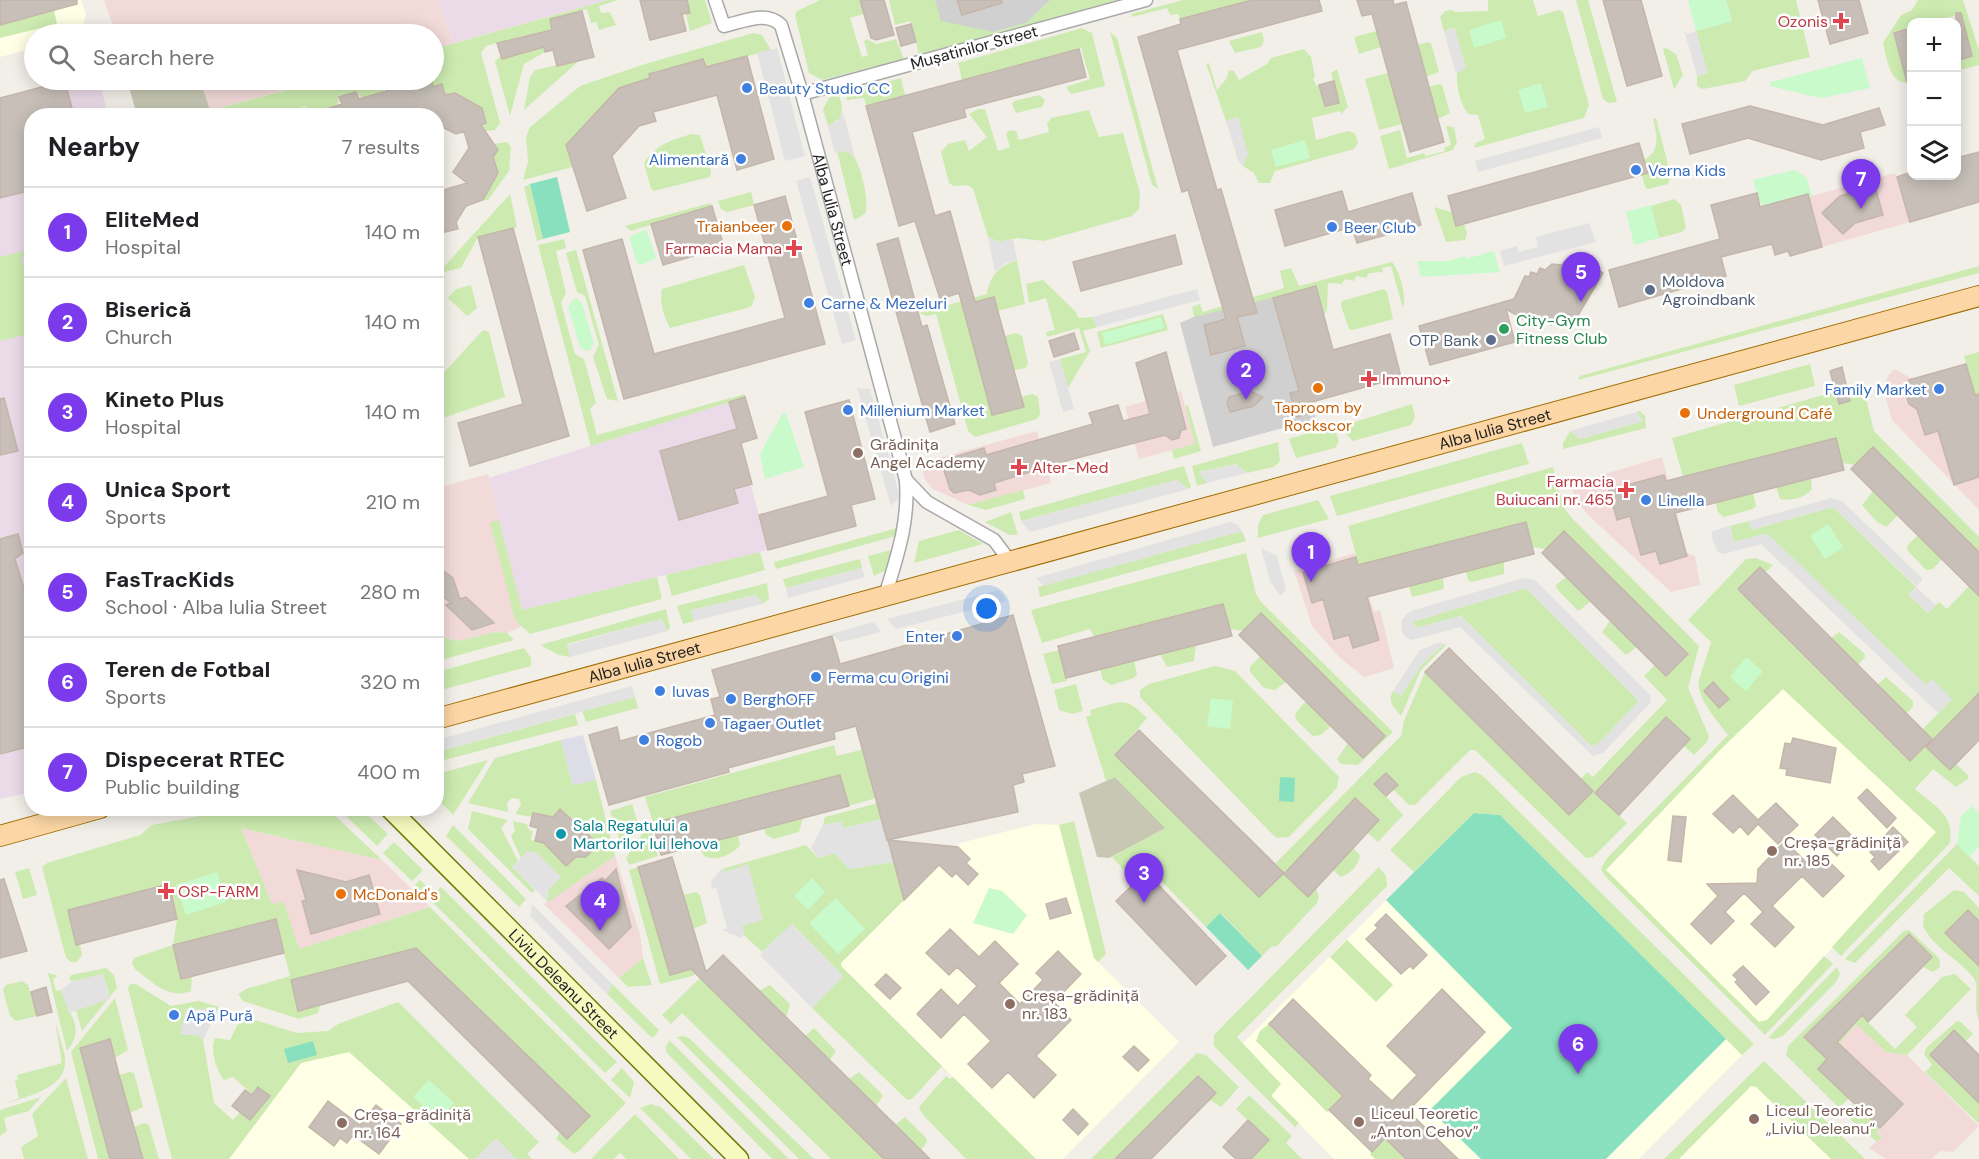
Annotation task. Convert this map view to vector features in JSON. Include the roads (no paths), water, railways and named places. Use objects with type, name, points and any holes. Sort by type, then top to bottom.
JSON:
[{"type":"main road","name":"Alba Iulia Street","points":[[444,717],[886,593],[1979,296]]},
{"type":"main road","points":[[0,836],[71,816]]},
{"type":"main road","name":"Liviu Deleanu Street","points":[[397,816],[739,1159]]},
{"type":"street","name":"Alba Iulia Street","points":[[715,0],[724,26],[764,17],[774,18],[781,25],[802,94],[906,480],[908,510],[886,593]]},
{"type":"street","name":"Mușatinilor Street","points":[[802,94],[1146,0]]},
{"type":"street","points":[[906,480],[927,501],[994,540],[1009,560]]},
{"type":"place","name":"Ozonis","points":[[1841,21]]},
{"type":"place","name":"Beauty Studio CC","points":[[747,88]]},
{"type":"place","name":"Alimentară","points":[[741,159]]},
{"type":"place","name":"Verna Kids","points":[[1636,170]]},
{"type":"place","name":"Dispecerat RTEC","points":[[1861,209]]},
{"type":"place","name":"Traianbeer","points":[[787,226]]},
{"type":"place","name":"Beer Club","points":[[1332,227]]},
{"type":"place","name":"Farmacia Mama","points":[[794,248]]},
{"type":"place","name":"Moldova Agroindbank","points":[[1650,290]]},
{"type":"place","name":"FasTracKids","points":[[1581,302]]},
{"type":"place","name":"Carne & Mezeluri","points":[[809,303]]},
{"type":"place","name":"City-Gym Fitness Club","points":[[1504,329]]},
{"type":"place","name":"OTP Bank","points":[[1491,340]]},
{"type":"place","name":"Immuno+","points":[[1369,379]]},
{"type":"place","name":"Taproom by Rockscor","points":[[1318,388]]},
{"type":"place","name":"Family Market","points":[[1939,389]]},
{"type":"place","name":"Biserică","points":[[1246,400]]},
{"type":"place","name":"Millenium Market","points":[[848,410]]},
{"type":"place","name":"Underground Café","points":[[1685,413]]},
{"type":"place","name":"Grădinița Angel Academy","points":[[858,453]]},
{"type":"place","name":"Alter-Med","points":[[1019,467]]},
{"type":"place","name":"Farmacia Buiucani nr. 465","points":[[1626,490]]},
{"type":"place","name":"Linella","points":[[1646,500]]},
{"type":"place","name":"EliteMed","points":[[1311,582]]},
{"type":"place","name":"Enter","points":[[957,636]]},
{"type":"place","name":"Ferma cu Origini","points":[[816,677]]},
{"type":"place","name":"Iuvas","points":[[660,691]]},
{"type":"place","name":"BerghOFF","points":[[731,699]]},
{"type":"place","name":"Tagaer Outlet","points":[[710,723]]},
{"type":"place","name":"Rogob","points":[[644,740]]},
{"type":"place","name":"Sala Regatului a Martorilor lui Iehova","points":[[561,834]]},
{"type":"place","name":"Creșa-grădiniță nr. 185","points":[[1772,851]]},
{"type":"place","name":"OSP-FARM","points":[[166,891]]},
{"type":"place","name":"McDonald's","points":[[341,894]]},
{"type":"place","name":"Kineto Plus","points":[[1144,903]]},
{"type":"place","name":"Unica Sport","points":[[600,931]]},
{"type":"place","name":"Creșa-grădiniță nr. 183","points":[[1010,1004]]},
{"type":"place","name":"Apă Pură","points":[[174,1015]]},
{"type":"place","name":"Teren de Fotbal","points":[[1578,1074]]},
{"type":"place","name":"Liceul Teoretic „Liviu Deleanu“","points":[[1754,1119]]},
{"type":"place","name":"Liceul Teoretic „Anton Cehov”","points":[[1359,1122]]},
{"type":"place","name":"Creșa-grădiniță nr. 164","points":[[342,1123]]}]
